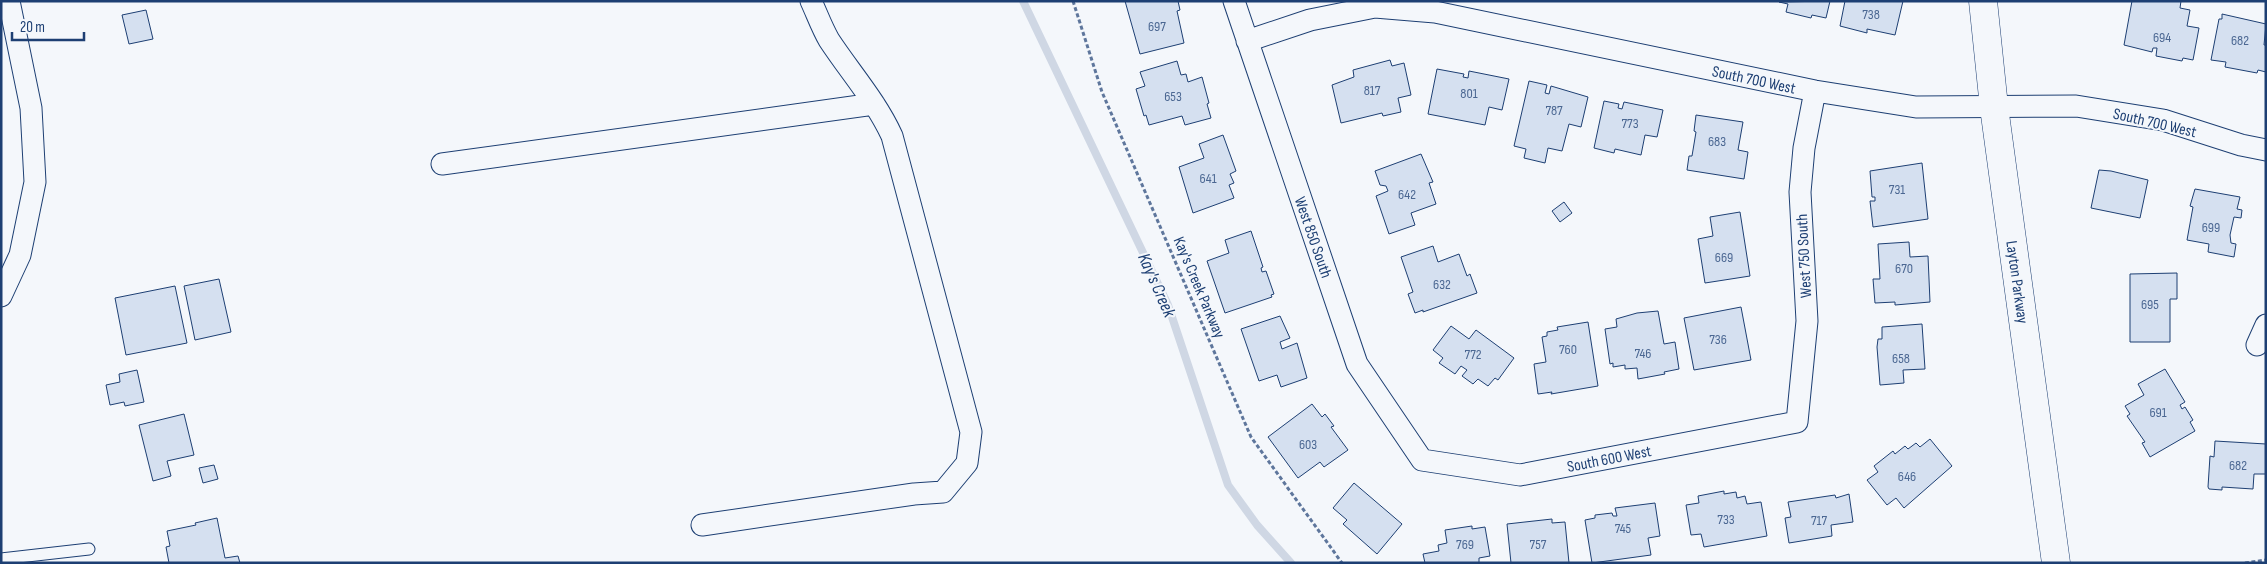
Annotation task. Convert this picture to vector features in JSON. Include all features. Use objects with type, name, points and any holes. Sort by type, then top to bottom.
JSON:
[{"type":"main road","name":"Layton Parkway","points":[[1983,1],[1994,107],[2056,563]]},
{"type":"street","points":[[1,296],[20,255],[35,182],[31,108],[9,1]]},
{"type":"street","points":[[702,526],[914,494],[943,492],[967,464],[972,432],[892,136],[882,114],[828,37],[811,1]]},
{"type":"street","name":"West 850 South","points":[[1234,1],[1357,364],[1422,460]]},
{"type":"street","name":"South 700 West","points":[[1247,41],[1310,20],[1375,7],[1435,12],[1815,91],[1916,107],[2076,106],[2163,120],[2241,145],[2266,150]]},
{"type":"street","name":"West 750 South","points":[[1797,422],[1807,321],[1800,192],[1804,148],[1815,91]]},
{"type":"street","points":[[442,164],[874,104]]},
{"type":"street","points":[[2257,345],[2266,325]]},
{"type":"street","name":"South 600 West","points":[[1422,460],[1520,475],[1797,422]]},
{"type":"lane","points":[[1,559],[89,550]]},
{"type":"path","name":"Kay's Creek Parkway","points":[[1073,1],[1102,92],[1251,437],[1342,563]]},
{"type":"path","points":[[2244,563],[2266,560]]},
{"type":"building","points":[[1125,1],[1178,1],[1180,10],[1177,11],[1184,43],[1140,54]]},
{"type":"building","points":[[1830,1],[1826,18],[1812,15],[1811,18],[1786,12],[1788,4],[1779,2]]},
{"type":"building","points":[[1845,1],[1903,1],[1895,35],[1867,29],[1867,33],[1840,26]]},
{"type":"building","points":[[2132,1],[2181,1],[2180,8],[2190,10],[2187,26],[2199,28],[2193,60],[2183,58],[2182,61],[2156,56],[2157,48],[2153,48],[2152,52],[2124,45]]},
{"type":"building","points":[[146,10],[153,39],[129,44],[122,15]]},
{"type":"building","points":[[2222,14],[2266,24],[2264,45],[2266,45],[2266,72],[2258,70],[2257,73],[2225,67],[2226,62],[2211,60],[2219,19],[2222,19]]},
{"type":"building","points":[[1390,60],[1392,66],[1404,63],[1411,95],[1398,98],[1401,112],[1383,116],[1382,113],[1341,123],[1332,85],[1354,77],[1353,70]]},
{"type":"building","points":[[1177,61],[1181,75],[1186,74],[1188,82],[1202,77],[1211,118],[1185,125],[1182,116],[1149,125],[1146,115],[1144,116],[1136,89],[1145,86],[1140,72]]},
{"type":"building","points":[[1437,69],[1464,74],[1463,77],[1468,78],[1469,71],[1509,79],[1502,110],[1489,107],[1485,125],[1428,114]]},
{"type":"building","points":[[1529,81],[1547,85],[1545,93],[1549,94],[1551,86],[1588,97],[1581,127],[1569,124],[1562,151],[1548,148],[1545,163],[1524,158],[1526,149],[1514,146]]},
{"type":"building","points":[[1604,101],[1619,104],[1618,108],[1622,109],[1624,102],[1663,110],[1657,137],[1645,135],[1641,155],[1615,149],[1614,153],[1594,148]]},
{"type":"building","points":[[1696,115],[1743,122],[1738,150],[1748,152],[1744,179],[1687,170],[1689,156],[1692,156],[1696,132],[1694,131]]},
{"type":"building","points":[[1223,135],[1236,171],[1230,174],[1234,183],[1229,185],[1234,198],[1193,213],[1179,167],[1204,158],[1199,144]]},
{"type":"building","points":[[1421,154],[1433,182],[1429,183],[1436,204],[1411,213],[1415,225],[1389,234],[1376,196],[1388,191],[1386,186],[1380,185],[1375,171]]},
{"type":"building","points":[[1922,163],[1928,219],[1873,227],[1870,201],[1875,201],[1875,197],[1872,197],[1870,171]]},
{"type":"building","points":[[2099,170],[2148,180],[2140,218],[2091,208]]},
{"type":"building","points":[[2195,189],[2240,197],[2237,209],[2242,210],[2241,218],[2234,217],[2230,235],[2231,243],[2236,244],[2234,257],[2208,252],[2209,244],[2187,240],[2193,207],[2190,206]]},
{"type":"building","points":[[1564,202],[1572,213],[1560,222],[1552,211]]},
{"type":"building","points":[[1740,212],[1750,276],[1705,283],[1698,239],[1713,236],[1710,217]]},
{"type":"building","points":[[1251,231],[1263,267],[1261,268],[1262,272],[1266,271],[1274,294],[1271,295],[1272,297],[1225,313],[1207,261],[1229,253],[1225,240]]},
{"type":"building","points":[[1909,242],[1910,257],[1928,256],[1930,302],[1895,305],[1895,302],[1875,303],[1873,279],[1880,279],[1878,244]]},
{"type":"building","points":[[1433,246],[1438,262],[1459,254],[1467,276],[1470,274],[1477,293],[1423,312],[1423,310],[1415,313],[1408,294],[1413,292],[1401,257]]},
{"type":"building","points":[[2177,273],[2177,299],[2170,299],[2170,342],[2130,342],[2130,274]]},
{"type":"building","points":[[219,279],[231,332],[195,340],[184,286]]},
{"type":"building","points":[[175,286],[187,343],[126,355],[115,298]]},
{"type":"building","points":[[1741,307],[1751,360],[1694,370],[1684,318]]},
{"type":"building","points":[[1658,311],[1664,344],[1675,342],[1679,369],[1664,372],[1665,374],[1638,379],[1637,368],[1625,369],[1625,365],[1613,367],[1613,363],[1610,364],[1605,329],[1617,327],[1616,319],[1637,313]]},
{"type":"building","points":[[1280,316],[1290,338],[1280,342],[1282,349],[1297,343],[1307,378],[1281,387],[1277,375],[1259,381],[1241,329]]},
{"type":"building","points":[[1588,322],[1598,386],[1551,394],[1552,392],[1538,394],[1534,364],[1546,362],[1542,337],[1547,336],[1547,332],[1558,330],[1557,327]]},
{"type":"building","points":[[1922,324],[1925,369],[1903,370],[1904,383],[1880,385],[1877,347],[1878,339],[1882,339],[1882,327]]},
{"type":"building","points":[[1451,326],[1469,339],[1476,330],[1514,358],[1498,380],[1495,378],[1488,386],[1478,379],[1473,384],[1462,376],[1467,370],[1461,366],[1455,374],[1439,363],[1443,358],[1433,350]]},
{"type":"building","points":[[2165,369],[2185,402],[2180,405],[2182,409],[2185,407],[2193,420],[2190,422],[2195,431],[2150,457],[2142,443],[2145,442],[2127,416],[2130,414],[2125,406],[2144,395],[2138,384]]},
{"type":"building","points":[[137,370],[144,402],[125,406],[124,402],[110,405],[106,385],[120,382],[119,374]]},
{"type":"building","points":[[1312,404],[1322,417],[1325,414],[1334,426],[1331,427],[1348,450],[1324,467],[1320,462],[1298,478],[1268,437]]},
{"type":"building","points":[[184,414],[194,455],[167,461],[171,476],[153,481],[139,425]]},
{"type":"building","points":[[1930,439],[1952,466],[1904,508],[1896,498],[1887,505],[1867,480],[1878,472],[1874,466],[1893,451],[1895,454],[1905,446],[1908,449],[1916,443],[1920,447]]},
{"type":"building","points":[[2215,441],[2266,444],[2266,474],[2254,474],[2253,489],[2222,487],[2222,490],[2209,489],[2210,456],[2214,457]]},
{"type":"building","points":[[214,465],[218,479],[203,483],[199,468]]},
{"type":"building","points":[[1354,483],[1402,524],[1377,554],[1343,524],[1347,520],[1333,508]]},
{"type":"building","points":[[1724,491],[1724,494],[1736,492],[1737,498],[1745,496],[1747,504],[1761,502],[1767,536],[1704,547],[1701,534],[1691,535],[1686,505],[1699,503],[1698,496]]},
{"type":"building","points":[[1849,494],[1853,522],[1831,525],[1832,536],[1789,543],[1785,518],[1791,517],[1788,502],[1835,495],[1836,498]]},
{"type":"building","points":[[1655,503],[1660,536],[1648,538],[1651,555],[1592,563],[1585,520],[1595,518],[1595,515],[1612,513],[1613,516],[1617,516],[1615,508]]},
{"type":"building","points":[[217,518],[225,558],[238,556],[240,563],[169,563],[166,547],[170,546],[167,531]]},
{"type":"building","points":[[1552,519],[1552,523],[1565,522],[1569,563],[1511,563],[1507,524]]},
{"type":"building","points":[[1472,526],[1472,529],[1485,527],[1490,556],[1479,558],[1479,563],[1425,563],[1423,554],[1439,551],[1438,545],[1447,543],[1445,530]]},
{"type":"waterway","name":"Kay's Creek","points":[[1023,1],[1168,305],[1228,485],[1257,525],[1291,563]]}]
